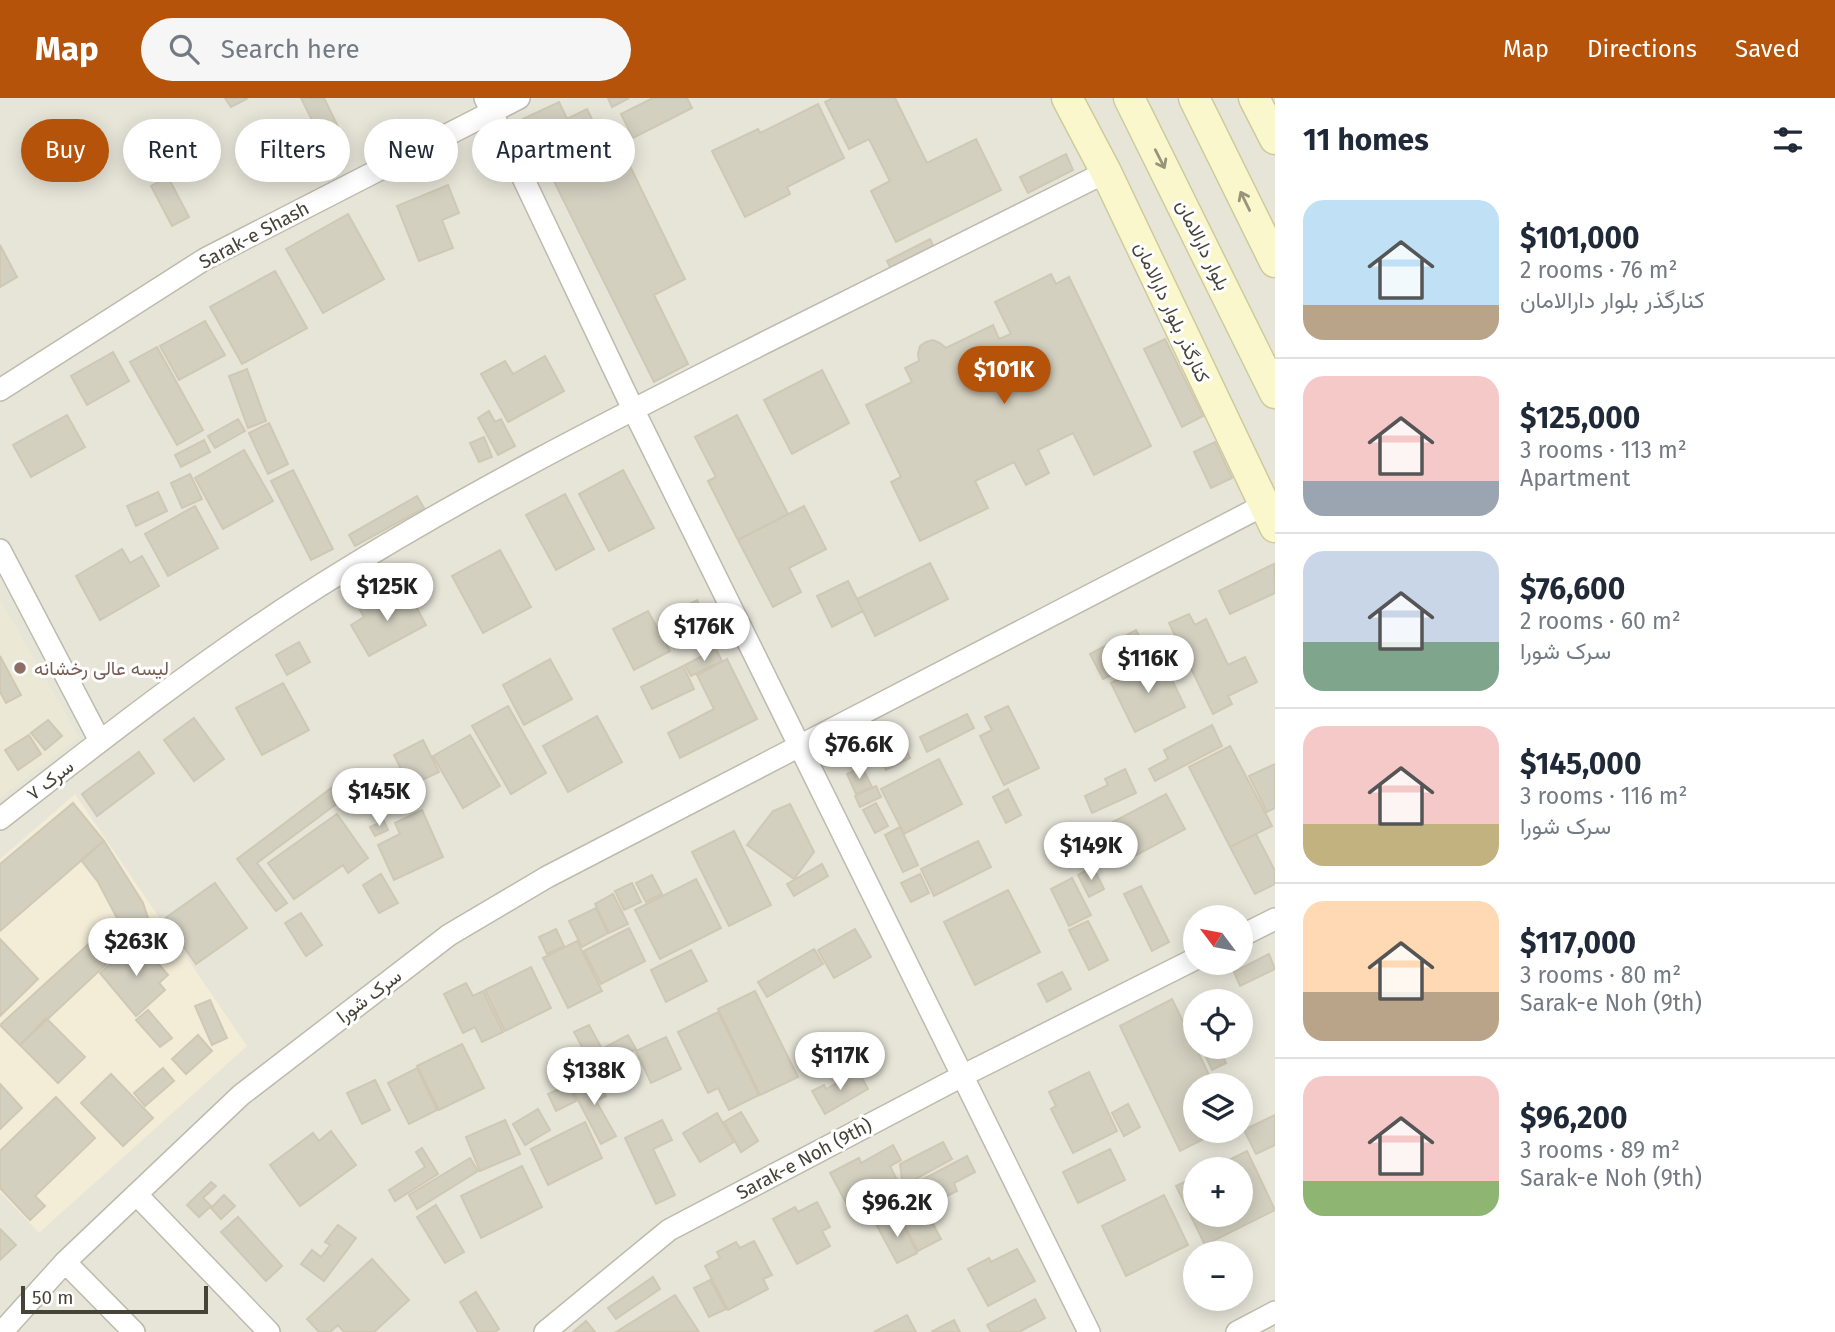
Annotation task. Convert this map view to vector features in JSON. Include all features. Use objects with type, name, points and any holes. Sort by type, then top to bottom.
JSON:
[{"type":"main road","name":"کنارگذر بلوار دارالامان","points":[[1067,98],[1106,172],[1269,516]]},
{"type":"main road","name":"بلوار دارالامان","points":[[1129,98],[1275,393]]},
{"type":"main road","points":[[1194,98],[1275,262]]},
{"type":"main road","points":[[1254,98],[1275,139]]},
{"type":"street","name":"Sarak-e Shash","points":[[0,390],[205,259],[489,105],[519,98]]},
{"type":"street","points":[[489,105],[633,409],[1089,1332]]},
{"type":"street","name":"سرک ۷","points":[[0,819],[100,741],[227,649],[339,573],[633,409],[1106,172]]},
{"type":"street","name":"سرک شورا","points":[[2,1332],[65,1262],[240,1095],[449,935],[547,877],[799,747],[1269,516]]},
{"type":"street","points":[[0,550],[100,741]]},
{"type":"street","points":[[1253,930],[1275,919]]},
{"type":"street","name":"Sarak-e Noh (9th)","points":[[545,1332],[669,1230],[964,1075],[1183,965]]},
{"type":"street","points":[[137,1195],[269,1332]]},
{"type":"street","points":[[65,1262],[134,1332]]},
{"type":"street","points":[[1237,1332],[1275,1312]]},
{"type":"shaded area","points":[[0,98],[1275,98],[1275,1332],[0,1332]]},
{"type":"shaded area","name":"لیسه عالی رخشانه","points":[[0,599],[79,737],[0,798]]},
{"type":"shaded area","points":[[75,794],[247,1046],[39,1233],[0,1192],[0,859]]},
{"type":"building","points":[[225,98],[248,98],[231,107]]},
{"type":"building","points":[[301,98],[324,98],[334,119],[312,119]]},
{"type":"building","points":[[608,98],[629,98],[612,107]]},
{"type":"building","points":[[653,98],[687,98],[692,108],[635,137],[635,119],[624,119],[621,114]]},
{"type":"building","points":[[833,98],[895,98],[927,163],[976,139],[1001,190],[896,242],[871,191],[890,181],[869,139],[849,149],[825,102]]},
{"type":"building","points":[[559,102],[567,119],[523,119]]},
{"type":"building","points":[[818,104],[844,158],[787,187],[790,194],[745,217],[712,151],[758,129],[760,133]]},
{"type":"building","points":[[587,109],[592,119],[567,119]]},
{"type":"building","points":[[1066,154],[1073,170],[1028,193],[1020,177]]},
{"type":"building","points":[[635,176],[685,279],[654,295],[688,364],[654,382],[554,182],[635,182]]},
{"type":"building","points":[[159,182],[171,182],[189,217],[172,226],[151,186]]},
{"type":"building","points":[[448,185],[459,213],[442,220],[453,248],[419,261],[397,206]]},
{"type":"building","points":[[348,214],[384,279],[323,313],[286,249]]},
{"type":"building","points":[[930,239],[936,252],[893,273],[887,261]]},
{"type":"building","points":[[0,245],[17,277],[0,287]]},
{"type":"building","points":[[275,271],[307,328],[242,364],[210,307]]},
{"type":"building","points":[[1051,274],[1056,284],[1069,277],[1151,446],[1094,475],[1073,433],[1038,450],[1049,473],[1026,485],[1014,462],[975,481],[988,508],[920,541],[891,482],[901,477],[866,405],[912,382],[905,368],[919,361],[920,346],[926,342],[933,340],[946,348],[993,325],[999,339],[1011,334],[995,302]]},
{"type":"building","points":[[205,321],[225,355],[179,380],[160,346]]},
{"type":"building","points":[[1165,339],[1203,416],[1182,427],[1144,349]]},
{"type":"building","points":[[157,347],[203,430],[177,445],[130,362]]},
{"type":"building","points":[[113,352],[129,381],[87,405],[71,376]]},
{"type":"building","points":[[545,356],[564,391],[508,422],[481,374],[505,361],[513,374]]},
{"type":"building","points":[[247,369],[266,421],[248,428],[229,376]]},
{"type":"building","points":[[822,370],[849,423],[792,454],[764,400]]},
{"type":"building","points":[[489,411],[495,422],[501,419],[515,446],[498,455],[478,418]]},
{"type":"building","points":[[67,415],[85,447],[31,477],[13,445]]},
{"type":"building","points":[[737,415],[788,514],[738,540],[708,481],[716,477],[695,437]]},
{"type":"building","points":[[238,419],[245,431],[215,448],[208,436]]},
{"type":"building","points":[[269,423],[288,464],[268,474],[249,433]]},
{"type":"building","points":[[484,437],[492,457],[479,462],[470,443]]},
{"type":"building","points":[[204,440],[210,452],[181,467],[175,455]]},
{"type":"building","points":[[1215,442],[1232,478],[1211,488],[1194,452]]},
{"type":"building","points":[[244,450],[273,501],[223,529],[195,478]]},
{"type":"building","points":[[293,470],[333,549],[311,560],[271,481]]},
{"type":"building","points":[[623,470],[654,528],[609,551],[579,494]]},
{"type":"building","points":[[190,474],[202,499],[182,508],[171,483]]},
{"type":"building","points":[[158,492],[167,511],[136,526],[127,506]]},
{"type":"building","points":[[565,494],[594,549],[556,570],[526,515]]},
{"type":"building","points":[[417,496],[424,508],[355,546],[349,535]]},
{"type":"building","points":[[195,506],[218,548],[168,576],[145,534]]},
{"type":"building","points":[[804,506],[826,549],[789,568],[801,592],[773,607],[738,540]]},
{"type":"building","points":[[122,549],[130,563],[142,556],[159,586],[100,620],[76,576]]},
{"type":"building","points":[[500,550],[531,607],[483,633],[452,576]]},
{"type":"building","points":[[930,563],[948,599],[875,636],[857,599]]},
{"type":"building","points":[[1274,564],[1275,593],[1230,614],[1219,591]]},
{"type":"building","points":[[848,581],[863,611],[832,627],[817,596]]},
{"type":"building","points":[[409,593],[426,625],[369,656],[351,625],[364,617],[358,607],[377,597],[382,608]]},
{"type":"building","points":[[697,600],[719,646],[704,654],[682,608]]},
{"type":"building","points":[[648,611],[670,651],[634,670],[613,629]]},
{"type":"building","points":[[1189,614],[1195,625],[1206,619],[1228,665],[1245,657],[1257,682],[1228,696],[1232,704],[1213,714],[1169,623]]},
{"type":"building","points":[[1136,630],[1149,656],[1103,679],[1090,654]]},
{"type":"building","points":[[299,642],[310,662],[287,675],[276,655]]},
{"type":"building","points":[[716,649],[722,661],[691,676],[685,665]]},
{"type":"building","points":[[0,656],[21,695],[6,703],[0,692]]},
{"type":"building","points":[[550,659],[572,699],[524,725],[503,685]]},
{"type":"building","points":[[727,659],[757,719],[680,758],[668,733],[714,709],[697,675]]},
{"type":"building","points":[[1162,659],[1185,707],[1135,732],[1111,683]]},
{"type":"building","points":[[683,666],[694,689],[652,709],[641,687]]},
{"type":"building","points":[[283,683],[309,730],[262,755],[236,708]]},
{"type":"building","points":[[508,706],[546,773],[511,794],[472,726]]},
{"type":"building","points":[[1008,706],[1039,768],[1004,785],[980,736],[992,730],[985,717]]},
{"type":"building","points":[[967,714],[974,728],[927,752],[920,737]]},
{"type":"building","points":[[597,716],[622,762],[568,792],[543,746]]},
{"type":"building","points":[[194,718],[224,759],[194,781],[164,740]]},
{"type":"building","points":[[48,720],[62,736],[45,750],[31,733]]},
{"type":"building","points":[[1212,725],[1222,746],[1155,781],[1149,769],[1168,759],[1164,750]]},
{"type":"building","points":[[29,735],[41,754],[18,770],[5,750]]},
{"type":"building","points":[[470,735],[500,786],[463,808],[433,756]]},
{"type":"building","points":[[423,740],[439,772],[420,781],[417,774],[406,779],[394,755]]},
{"type":"building","points":[[1230,746],[1272,826],[1230,847],[1189,767]]},
{"type":"building","points":[[905,747],[910,758],[886,770],[880,759]]},
{"type":"building","points":[[139,752],[154,773],[97,816],[82,794]]},
{"type":"building","points":[[939,759],[962,804],[904,834],[881,789]]},
{"type":"building","points":[[1275,764],[1275,808],[1267,812],[1249,776]]},
{"type":"building","points":[[862,767],[872,787],[856,794],[847,774]]},
{"type":"building","points":[[1125,769],[1136,793],[1092,813],[1085,796],[1108,785],[1105,779]]},
{"type":"building","points":[[338,783],[347,796],[257,863],[287,903],[276,911],[237,859]]},
{"type":"building","points":[[876,786],[881,797],[860,807],[855,796]]},
{"type":"building","points":[[1008,789],[1021,815],[1006,823],[993,797]]},
{"type":"building","points":[[1166,794],[1185,829],[1131,858],[1113,822]]},
{"type":"building","points":[[73,803],[104,841],[0,931],[0,864]]},
{"type":"building","points":[[876,803],[888,826],[875,833],[863,810]]},
{"type":"building","points":[[790,804],[814,852],[794,879],[747,845],[773,811]]},
{"type":"building","points":[[422,810],[443,857],[394,880],[378,845],[400,834],[395,823]]},
{"type":"building","points":[[337,814],[368,858],[348,873],[343,865],[294,899],[268,863]]},
{"type":"building","points":[[384,821],[388,830],[375,836],[370,827]]},
{"type":"building","points":[[900,827],[918,865],[903,872],[885,835]]},
{"type":"building","points":[[734,831],[771,905],[729,926],[692,852]]},
{"type":"building","points":[[1256,834],[1275,871],[1275,884],[1255,894],[1230,847]]},
{"type":"building","points":[[104,841],[143,903],[149,921],[147,926],[20,1045],[0,1025],[117,918],[98,882],[81,860]]},
{"type":"building","points":[[978,841],[991,867],[934,896],[921,869]]},
{"type":"building","points":[[822,864],[828,876],[794,896],[787,884]]},
{"type":"building","points":[[1093,867],[1104,889],[1089,897],[1078,875]]},
{"type":"building","points":[[381,874],[398,903],[379,913],[363,885]]},
{"type":"building","points":[[920,874],[929,893],[911,902],[901,883]]},
{"type":"building","points":[[652,875],[662,894],[646,902],[636,883]]},
{"type":"building","points":[[1072,878],[1091,915],[1069,926],[1051,889]]},
{"type":"building","points":[[696,879],[721,928],[660,959],[635,910]]},
{"type":"building","points":[[215,883],[247,928],[196,964],[164,919]]},
{"type":"building","points":[[632,883],[641,902],[624,910],[615,891]]},
{"type":"building","points":[[1141,886],[1169,942],[1152,951],[1124,894]]},
{"type":"building","points":[[1008,890],[1040,952],[975,985],[944,922]]},
{"type":"building","points":[[613,894],[628,924],[609,933],[595,904]]},
{"type":"building","points":[[596,908],[608,933],[582,947],[569,921]]},
{"type":"building","points":[[301,913],[322,945],[306,956],[285,923]]},
{"type":"building","points":[[1088,921],[1108,960],[1089,970],[1069,930]]},
{"type":"building","points":[[629,928],[645,961],[601,984],[584,951]]},
{"type":"building","points":[[556,929],[564,946],[547,954],[539,937]]},
{"type":"building","points":[[855,929],[871,957],[834,978],[818,950]]},
{"type":"building","points":[[0,939],[38,979],[0,1016]]},
{"type":"building","points":[[138,940],[168,975],[159,983],[165,990],[136,1016],[100,973]]},
{"type":"building","points":[[577,941],[602,991],[568,1008],[543,958]]},
{"type":"building","points":[[814,949],[823,964],[767,997],[758,982]]},
{"type":"building","points":[[691,950],[707,981],[666,1002],[651,970]]},
{"type":"building","points":[[1269,954],[1275,969],[1240,986],[1235,975],[1253,975],[1253,962]]},
{"type":"building","points":[[531,967],[551,1008],[505,1031],[485,990]]},
{"type":"building","points":[[1062,972],[1071,989],[1047,1002],[1038,984]]},
{"type":"building","points":[[466,983],[473,996],[483,991],[503,1032],[482,1042],[475,1027],[463,1033],[444,994]]},
{"type":"building","points":[[755,991],[798,1077],[760,1095],[718,1009]]},
{"type":"building","points":[[1172,999],[1183,1022],[1183,1059],[1201,1059],[1208,1073],[1183,1073],[1183,1143],[1196,1143],[1180,1151],[1120,1026]]},
{"type":"building","points":[[210,1000],[227,1038],[212,1045],[195,1006]]},
{"type":"building","points":[[148,1010],[172,1038],[160,1047],[136,1020]]},
{"type":"building","points":[[718,1012],[759,1095],[729,1110],[718,1088],[708,1093],[678,1032]]},
{"type":"building","points":[[46,1018],[85,1057],[58,1083],[20,1045]]},
{"type":"building","points":[[589,1025],[602,1049],[628,1035],[636,1049],[595,1071],[574,1032]]},
{"type":"building","points":[[198,1035],[212,1051],[186,1074],[172,1059]]},
{"type":"building","points":[[666,1037],[681,1069],[651,1083],[636,1051]]},
{"type":"building","points":[[462,1044],[484,1088],[439,1110],[417,1066]]},
{"type":"building","points":[[1207,1059],[1224,1059],[1226,1063],[1212,1070]]},
{"type":"building","points":[[163,1068],[174,1081],[145,1106],[134,1093]]},
{"type":"building","points":[[417,1068],[437,1110],[409,1124],[388,1083]]},
{"type":"building","points":[[858,1071],[868,1089],[825,1114],[812,1091],[824,1085],[826,1089]]},
{"type":"building","points":[[1089,1072],[1117,1131],[1073,1153],[1051,1109],[1056,1106],[1049,1092]]},
{"type":"building","points":[[111,1074],[153,1118],[123,1146],[81,1103]]},
{"type":"building","points":[[595,1074],[606,1096],[596,1101],[616,1136],[601,1144],[571,1087]]},
{"type":"building","points":[[375,1080],[390,1110],[362,1124],[347,1093]]},
{"type":"building","points":[[0,1084],[22,1108],[0,1129]]},
{"type":"building","points":[[568,1085],[576,1101],[556,1111],[548,1094]]},
{"type":"building","points":[[56,1097],[95,1138],[35,1196],[45,1206],[30,1220],[0,1188],[0,1151]]},
{"type":"building","points":[[1128,1104],[1140,1127],[1124,1136],[1112,1113]]},
{"type":"building","points":[[538,1109],[550,1130],[525,1145],[513,1124]]},
{"type":"building","points":[[741,1112],[758,1141],[741,1152],[724,1122]]},
{"type":"building","points":[[717,1113],[734,1142],[700,1162],[683,1133]]},
{"type":"building","points":[[1275,1115],[1275,1145],[1256,1154],[1250,1143],[1253,1143],[1253,1126]]},
{"type":"building","points":[[505,1120],[520,1154],[480,1171],[466,1137]]},
{"type":"building","points":[[662,1120],[672,1140],[653,1149],[675,1195],[656,1204],[625,1138]]},
{"type":"building","points":[[585,1122],[602,1158],[548,1185],[531,1149]]},
{"type":"building","points":[[331,1131],[356,1165],[300,1206],[270,1165],[313,1133],[319,1141]]},
{"type":"building","points":[[943,1142],[952,1159],[903,1186],[900,1164]]},
{"type":"building","points":[[893,1145],[901,1160],[890,1166],[898,1182],[860,1202],[857,1197],[846,1203],[830,1173],[859,1158],[861,1163]]},
{"type":"building","points":[[422,1148],[438,1174],[395,1201],[389,1190],[425,1167],[416,1152]]},
{"type":"building","points":[[1110,1149],[1125,1180],[1078,1203],[1063,1172]]},
{"type":"building","points":[[1247,1151],[1250,1157],[1235,1157]]},
{"type":"building","points":[[967,1156],[975,1172],[954,1183],[957,1191],[939,1200],[936,1193],[924,1199],[916,1183]]},
{"type":"building","points":[[470,1158],[478,1171],[417,1209],[409,1195]]},
{"type":"building","points":[[1253,1164],[1275,1210],[1253,1221]]},
{"type":"building","points":[[522,1166],[542,1207],[481,1238],[461,1196]]},
{"type":"building","points":[[211,1182],[216,1186],[203,1198],[211,1206],[199,1217],[187,1205]]},
{"type":"building","points":[[1183,1183],[1183,1200],[1176,1186]]},
{"type":"building","points":[[913,1184],[919,1195],[870,1221],[864,1210]]},
{"type":"building","points":[[224,1195],[235,1206],[221,1219],[211,1208]]},
{"type":"building","points":[[1164,1195],[1186,1241],[1183,1241],[1183,1248],[1126,1276],[1102,1226]]},
{"type":"building","points":[[921,1201],[941,1239],[918,1251],[898,1213]]},
{"type":"building","points":[[817,1202],[830,1227],[822,1231],[830,1246],[797,1264],[773,1219],[795,1207],[798,1212]]},
{"type":"building","points":[[436,1205],[464,1252],[445,1263],[417,1217]]},
{"type":"building","points":[[898,1215],[917,1253],[897,1263],[877,1226]]},
{"type":"building","points":[[238,1217],[282,1266],[266,1281],[221,1232]]},
{"type":"building","points":[[338,1225],[356,1238],[324,1281],[301,1264],[312,1250],[321,1257],[330,1245],[325,1242]]},
{"type":"building","points":[[1196,1227],[1241,1227],[1213,1241],[1203,1241]]},
{"type":"building","points":[[0,1229],[16,1245],[0,1260]]},
{"type":"building","points":[[754,1241],[772,1275],[763,1279],[768,1289],[728,1310],[705,1266],[720,1258],[717,1252],[736,1242],[740,1248]]},
{"type":"building","points":[[1017,1249],[1035,1281],[988,1306],[968,1269],[989,1258],[991,1262]]},
{"type":"building","points":[[372,1259],[409,1300],[374,1332],[344,1332],[338,1325],[330,1332],[319,1332],[307,1319]]},
{"type":"building","points":[[653,1277],[660,1289],[616,1319],[608,1308]]},
{"type":"building","points":[[710,1280],[726,1309],[709,1317],[694,1288]]},
{"type":"building","points":[[476,1292],[499,1329],[495,1332],[478,1332],[460,1302]]},
{"type":"building","points":[[675,1295],[699,1332],[616,1332]]},
{"type":"building","points":[[1035,1299],[1045,1318],[1019,1332],[991,1332],[987,1325]]},
{"type":"building","points":[[907,1315],[916,1332],[874,1332]]},
{"type":"building","points":[[954,1320],[960,1332],[931,1332]]},
{"type":"building","points":[[586,1321],[595,1332],[573,1332]]},
{"type":"place","name":"لیسه عالی رخشانه","points":[[20,668]]}]
